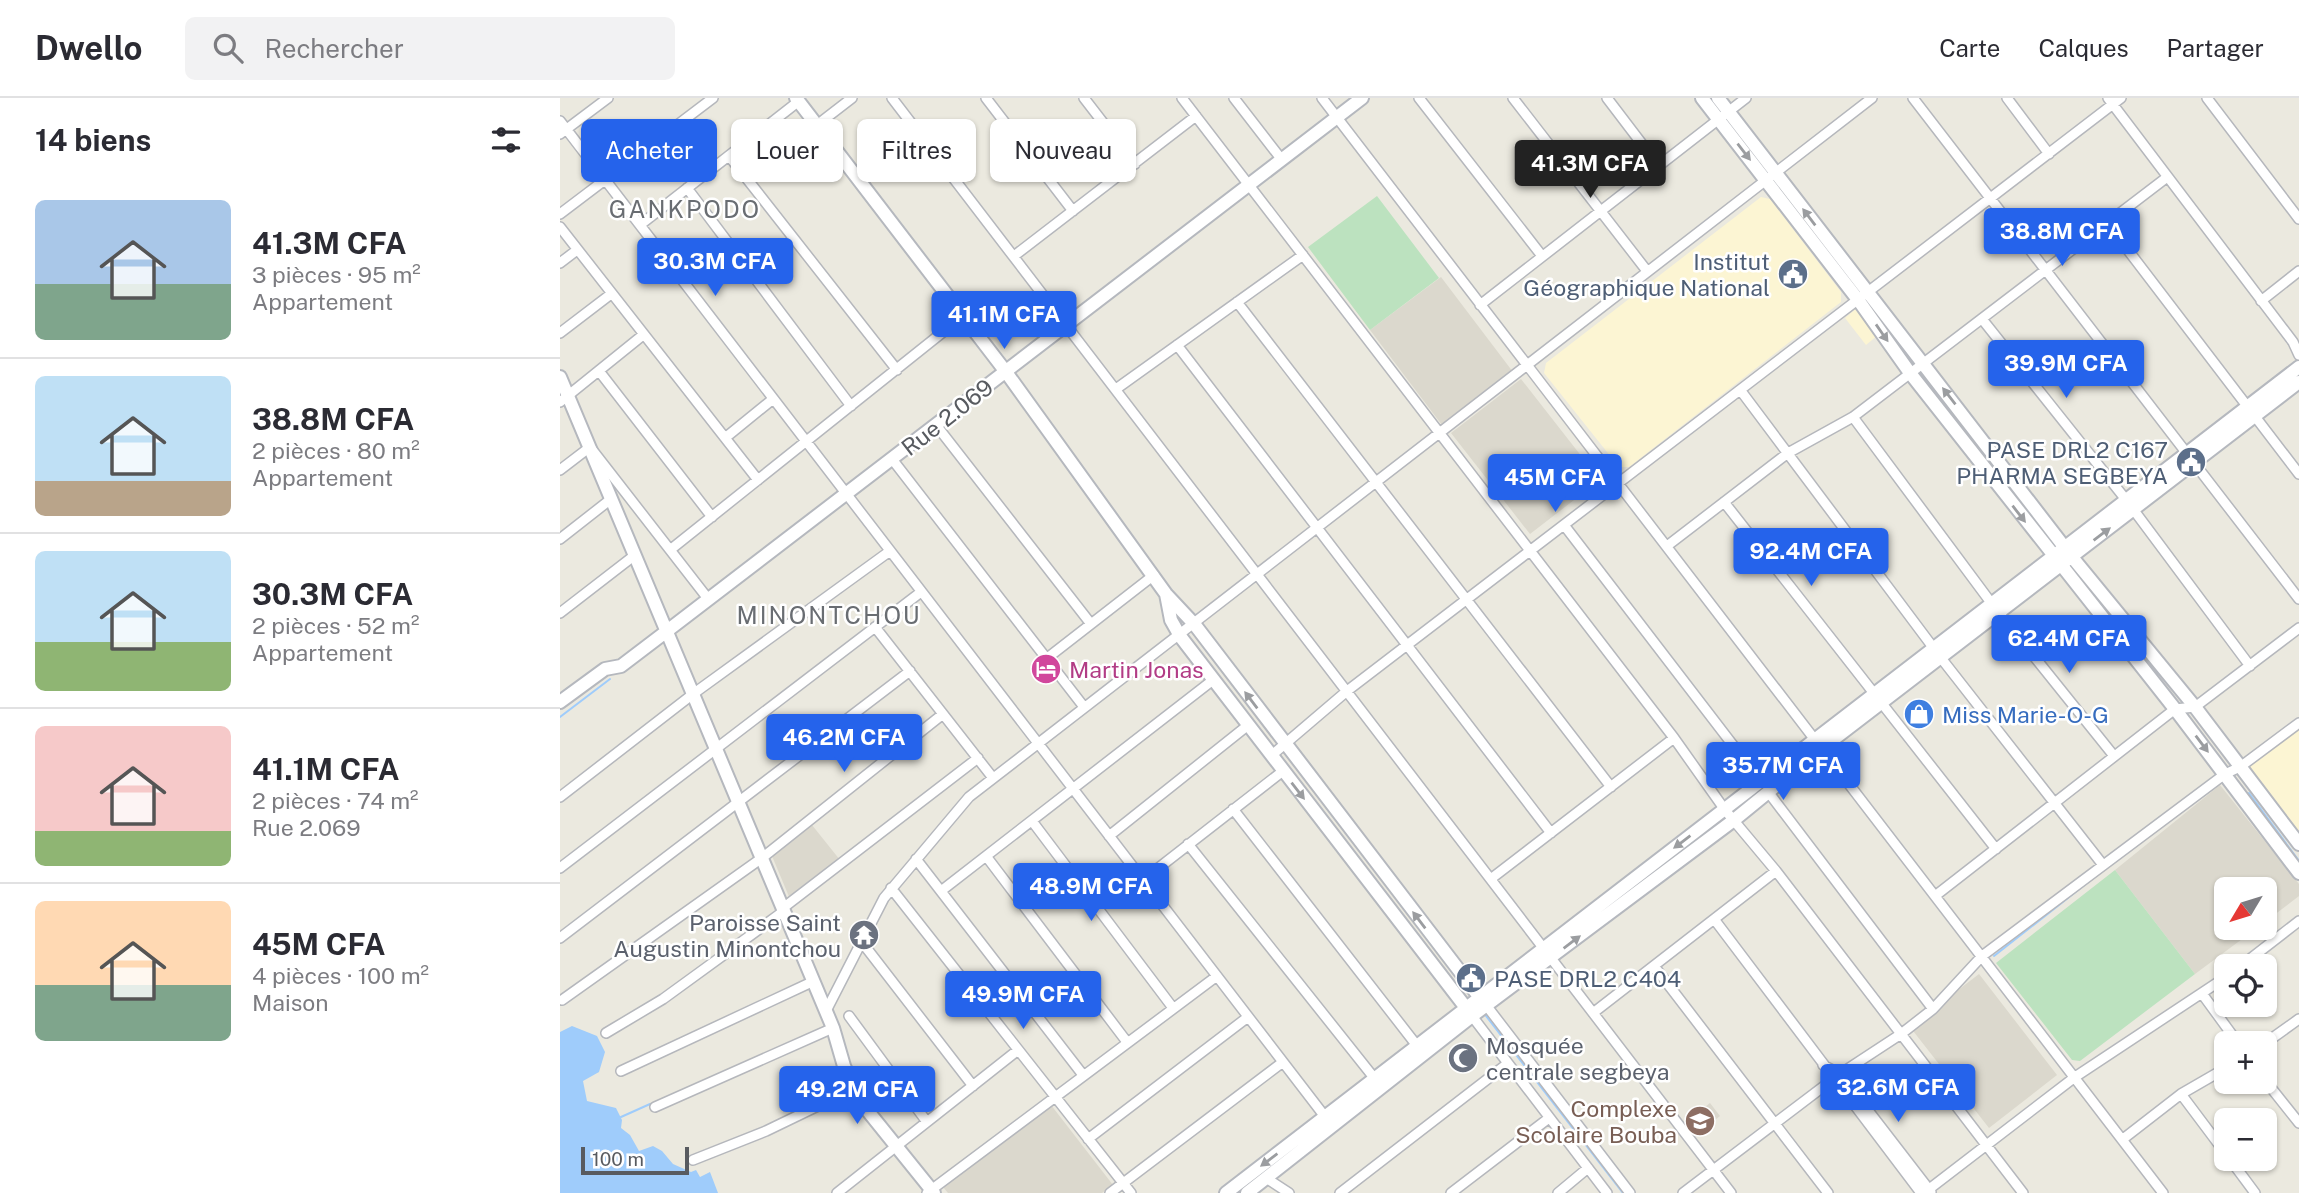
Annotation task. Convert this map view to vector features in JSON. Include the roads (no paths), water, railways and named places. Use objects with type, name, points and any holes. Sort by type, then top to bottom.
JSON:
[{"type":"street","points":[[563,132],[608,98]]},
{"type":"street","points":[[685,119],[713,98]]},
{"type":"street","points":[[825,119],[852,98]]},
{"type":"street","points":[[892,98],[1731,1193]]},
{"type":"street","points":[[986,98],[1073,211]]},
{"type":"street","points":[[1084,98],[1100,119]]},
{"type":"street","points":[[1182,98],[1674,738],[1729,815],[1776,871],[2023,1193]]},
{"type":"street","points":[[1234,98],[1282,160]]},
{"type":"street","points":[[1322,98],[2163,1193]]},
{"type":"street","name":"Rue 2.069","points":[[560,702],[605,669],[621,666],[709,600],[1362,98]]},
{"type":"street","points":[[1419,98],[1542,256]]},
{"type":"street","points":[[1513,98],[1647,271]]},
{"type":"street","points":[[1607,98],[1658,165]]},
{"type":"street","points":[[1702,98],[1723,115],[1864,298],[1924,364],[2069,552],[2195,707],[2299,844]]},
{"type":"street","points":[[1718,98],[1723,115]]},
{"type":"street","points":[[1480,304],[1746,98]]},
{"type":"street","points":[[827,1011],[861,941],[891,888],[959,806],[1872,98]]},
{"type":"street","points":[[1913,98],[2299,599]]},
{"type":"street","points":[[2007,98],[2049,154]]},
{"type":"street","points":[[2207,98],[2299,219]]},
{"type":"street","points":[[640,225],[797,100],[812,119]]},
{"type":"street","points":[[1272,755],[1347,691],[1864,298],[2114,100],[2166,178],[2296,344],[2299,355]]},
{"type":"street","points":[[1136,162],[1196,116]]},
{"type":"street","points":[[560,121],[563,132],[581,153]]},
{"type":"street","points":[[729,156],[897,370]]},
{"type":"street","points":[[843,159],[1006,372],[1166,594],[1195,625],[1285,746],[1630,1193]]},
{"type":"street","points":[[1667,546],[1788,453],[1853,418],[2166,178]]},
{"type":"street","points":[[560,214],[602,182]]},
{"type":"street","points":[[607,182],[1326,1118]]},
{"type":"street","points":[[1014,256],[1110,182]]},
{"type":"street","points":[[687,188],[851,406]]},
{"type":"street","points":[[2108,224],[2299,474]]},
{"type":"street","points":[[560,227],[758,480]]},
{"type":"street","points":[[560,263],[577,250]]},
{"type":"street","points":[[1116,389],[1303,255]]},
{"type":"street","points":[[2261,301],[2299,271]]},
{"type":"street","points":[[560,334],[611,295]]},
{"type":"street","points":[[1864,298],[1910,373],[2175,709],[2299,873]]},
{"type":"street","points":[[1237,302],[1611,787]]},
{"type":"street","points":[[670,550],[963,316]]},
{"type":"street","points":[[1982,319],[2130,506],[2250,666]]},
{"type":"street","points":[[564,399],[643,335]]},
{"type":"street","points":[[1177,345],[1551,833]]},
{"type":"street","points":[[1226,1193],[1765,788],[1818,744],[2191,459],[2299,367]]},
{"type":"street","points":[[599,371],[712,517]]},
{"type":"street","points":[[560,377],[564,399],[590,447],[834,1028],[853,1089],[931,1192],[1217,976]]},
{"type":"street","points":[[2250,411],[2299,382]]},
{"type":"street","points":[[1741,391],[1938,654],[2103,864]]},
{"type":"street","points":[[725,438],[773,399]]},
{"type":"street","points":[[1853,418],[1996,608],[2114,756]]},
{"type":"street","points":[[936,425],[1091,624]]},
{"type":"street","points":[[560,470],[590,447]]},
{"type":"street","points":[[590,447],[709,600]]},
{"type":"street","points":[[892,459],[1084,707]]},
{"type":"street","points":[[560,539],[614,504],[631,500]]},
{"type":"street","points":[[1724,502],[1996,849]]},
{"type":"street","points":[[1564,525],[1933,1009]]},
{"type":"street","points":[[560,797],[694,694],[890,551]]},
{"type":"street","points":[[560,613],[635,555]]},
{"type":"street","points":[[1046,659],[1154,575]]},
{"type":"street","points":[[560,868],[921,592]]},
{"type":"street","points":[[1166,594],[1171,620],[1180,636],[1607,1193]]},
{"type":"street","points":[[875,627],[993,778]]},
{"type":"street","points":[[1936,896],[2175,709],[2195,707],[2299,628]]},
{"type":"street","points":[[560,938],[909,671]]},
{"type":"street","points":[[941,891],[1213,680]]},
{"type":"street","points":[[562,1000],[762,858],[943,714]]},
{"type":"street","points":[[1683,1193],[1836,1077],[1901,1034],[1933,1009],[1982,956],[2225,774],[2240,767],[2299,723]]},
{"type":"street","points":[[1109,836],[1247,726]]},
{"type":"street","points":[[1492,878],[1674,738]]},
{"type":"street","points":[[606,1033],[663,999],[978,758]]},
{"type":"street","points":[[1143,880],[1283,771]]},
{"type":"street","points":[[1233,809],[1418,1047]]},
{"type":"street","points":[[1032,821],[1173,1008]]},
{"type":"street","points":[[1188,844],[1375,1079]]},
{"type":"street","points":[[986,856],[1127,1042]]},
{"type":"street","points":[[916,859],[1083,1075]]},
{"type":"street","points":[[1593,1013],[1776,871]]},
{"type":"street","points":[[891,888],[1131,1193]]},
{"type":"street","points":[[1714,919],[1822,1065],[1836,1077],[1927,1192],[2075,1077],[2214,986]]},
{"type":"street","points":[[2256,954],[2299,921]]},
{"type":"street","points":[[861,941],[973,1086]]},
{"type":"street","points":[[1654,966],[1828,1193]]},
{"type":"street","points":[[621,1070],[814,981]]},
{"type":"street","points":[[2203,995],[2229,1031]]},
{"type":"street","points":[[1247,1193],[1469,1011]]},
{"type":"street","points":[[849,1016],[927,1122]]},
{"type":"street","points":[[1088,1139],[1248,1017]]},
{"type":"street","points":[[2277,1035],[2299,1019]]},
{"type":"street","points":[[655,1107],[834,1028]]},
{"type":"street","points":[[837,1193],[1018,1050]]},
{"type":"street","points":[[1110,1193],[1283,1062]]},
{"type":"street","points":[[1340,1193],[1507,1063]]},
{"type":"street","points":[[2123,1139],[2181,1094],[2214,1075]]},
{"type":"street","points":[[693,1160],[853,1089]]},
{"type":"street","points":[[2181,1094],[2214,1138]]},
{"type":"street","points":[[2276,1094],[2299,1123]]},
{"type":"street","points":[[1451,1193],[1549,1118]]},
{"type":"street","points":[[1558,1193],[1588,1168]]},
{"type":"street","points":[[2239,1171],[2255,1193]]},
{"type":"street","points":[[1266,1178],[1289,1193]]},
{"type":"water","points":[[572,1026],[597,1036],[605,1052],[599,1072],[583,1081],[587,1101],[616,1108],[622,1120],[621,1128],[630,1135],[639,1151],[653,1146],[662,1151],[673,1164],[691,1172],[696,1170],[700,1177],[710,1172],[718,1193],[560,1193],[560,1032]]},
{"type":"waterway","points":[[560,717],[610,679]]},
{"type":"waterway","points":[[2249,793],[2299,861]]},
{"type":"waterway","points":[[1994,956],[2106,868]]},
{"type":"waterway","points":[[1483,1012],[1623,1193]]},
{"type":"waterway","points":[[621,1117],[650,1104]]},
{"type":"place","name":"Institut Géographique National","points":[[1793,274]]},
{"type":"place","name":"PASE DRL2 C167 PHARMA SEGBEYA","points":[[2191,462]]},
{"type":"place","name":"Martin Jonas","points":[[1046,669]]},
{"type":"place","name":"Miss Marie-O-G","points":[[1919,714]]},
{"type":"place","name":"Paroisse Saint Augustin Minontchou","points":[[864,935]]},
{"type":"place","name":"PASE DRL2 C404","points":[[1471,978]]},
{"type":"place","name":"Mosquée centrale segbeya","points":[[1463,1058]]},
{"type":"place","name":"Complexe Scolaire Bouba","points":[[1700,1121]]},
{"type":"district","name":"GANKPODO","points":[[685,209]]},
{"type":"district","name":"MINONTCHOU","points":[[829,615]]}]
